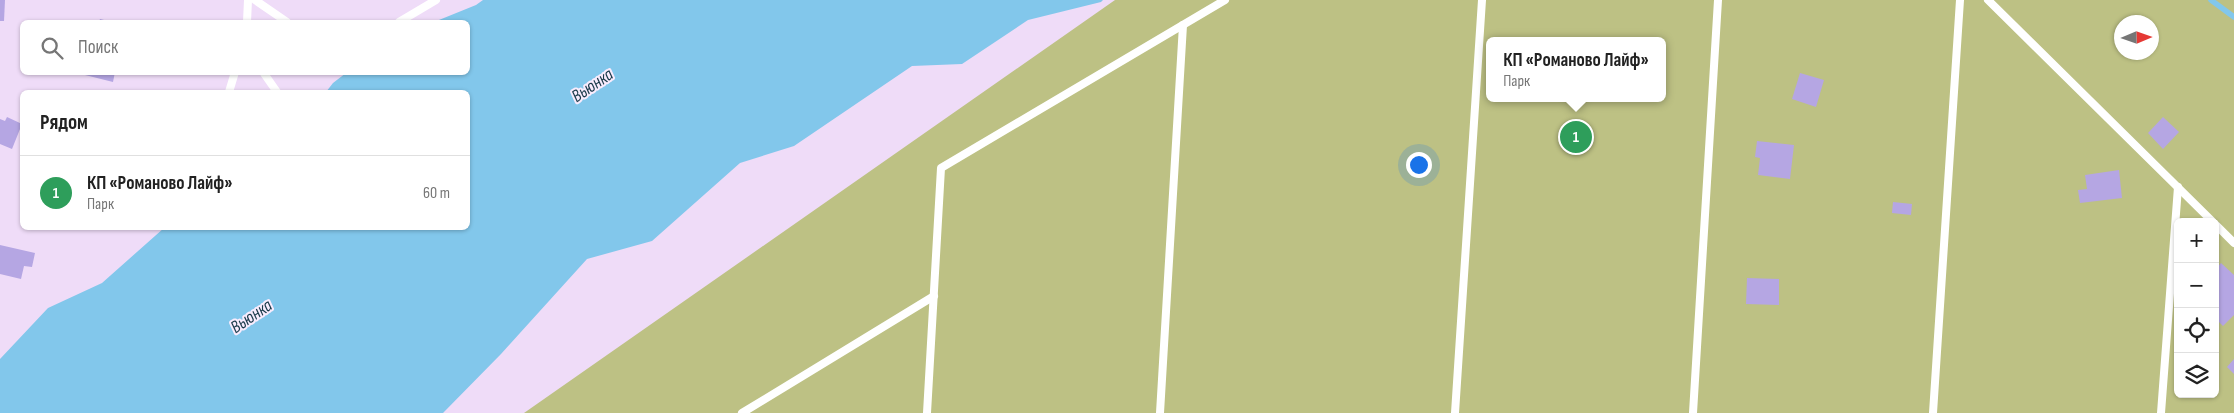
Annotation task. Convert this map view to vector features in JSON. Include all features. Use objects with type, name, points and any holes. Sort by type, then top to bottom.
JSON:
[{"type":"lane","points":[[247,20],[248,0]]},
{"type":"lane","points":[[255,0],[284,20]]},
{"type":"lane","points":[[402,20],[436,0]]},
{"type":"lane","points":[[927,413],[941,168],[1225,0]]},
{"type":"lane","points":[[1455,413],[1482,0]]},
{"type":"lane","points":[[1692,413],[1718,0]]},
{"type":"lane","points":[[1933,413],[1960,0]]},
{"type":"lane","points":[[1988,0],[2209,218]]},
{"type":"lane","points":[[1160,413],[1183,25]]},
{"type":"lane","points":[[230,90],[234,75]]},
{"type":"lane","points":[[265,75],[276,90]]},
{"type":"lane","points":[[2161,413],[2178,187]]},
{"type":"lane","points":[[2219,228],[2234,243]]},
{"type":"lane","points":[[742,413],[934,296]]},
{"type":"green space","points":[[1115,0],[2234,0],[2234,413],[524,413]]},
{"type":"water","name":"Вьюнка","points":[[483,0],[1103,0],[1028,20],[962,64],[912,66],[794,146],[740,163],[652,241],[587,259],[501,354],[443,413],[0,413],[0,359],[48,308],[102,283],[162,230],[470,230],[470,90],[328,90],[343,75],[470,75],[470,20],[439,20],[476,5]]},
{"type":"building","points":[[0,0],[5,0],[4,21],[0,21]]},
{"type":"building","points":[[1800,73],[1824,80],[1816,107],[1792,99]]},
{"type":"building","points":[[85,75],[114,75],[113,82]]},
{"type":"building","points":[[7,117],[20,123],[20,129],[12,149],[0,144],[0,119],[5,121]]},
{"type":"building","points":[[2163,117],[2179,132],[2163,149],[2148,133]]},
{"type":"building","points":[[1757,141],[1794,145],[1790,179],[1758,175],[1760,158],[1755,157]]},
{"type":"building","points":[[2119,170],[2122,198],[2080,203],[2078,190],[2087,189],[2085,175]]},
{"type":"building","points":[[1893,202],[1912,204],[1911,215],[1892,213]]},
{"type":"building","points":[[0,245],[35,253],[32,267],[24,266],[21,279],[0,274]]},
{"type":"building","points":[[2221,263],[2234,275],[2234,315],[2223,326],[2219,322],[2219,265]]},
{"type":"building","points":[[1747,278],[1779,279],[1779,305],[1746,304]]},
{"type":"building","points":[[2234,359],[2234,374],[2227,367]]},
{"type":"waterway","points":[[2211,0],[2234,17]]},
{"type":"place","name":"КП «Романово Лайф»","points":[[1576,137]]}]
